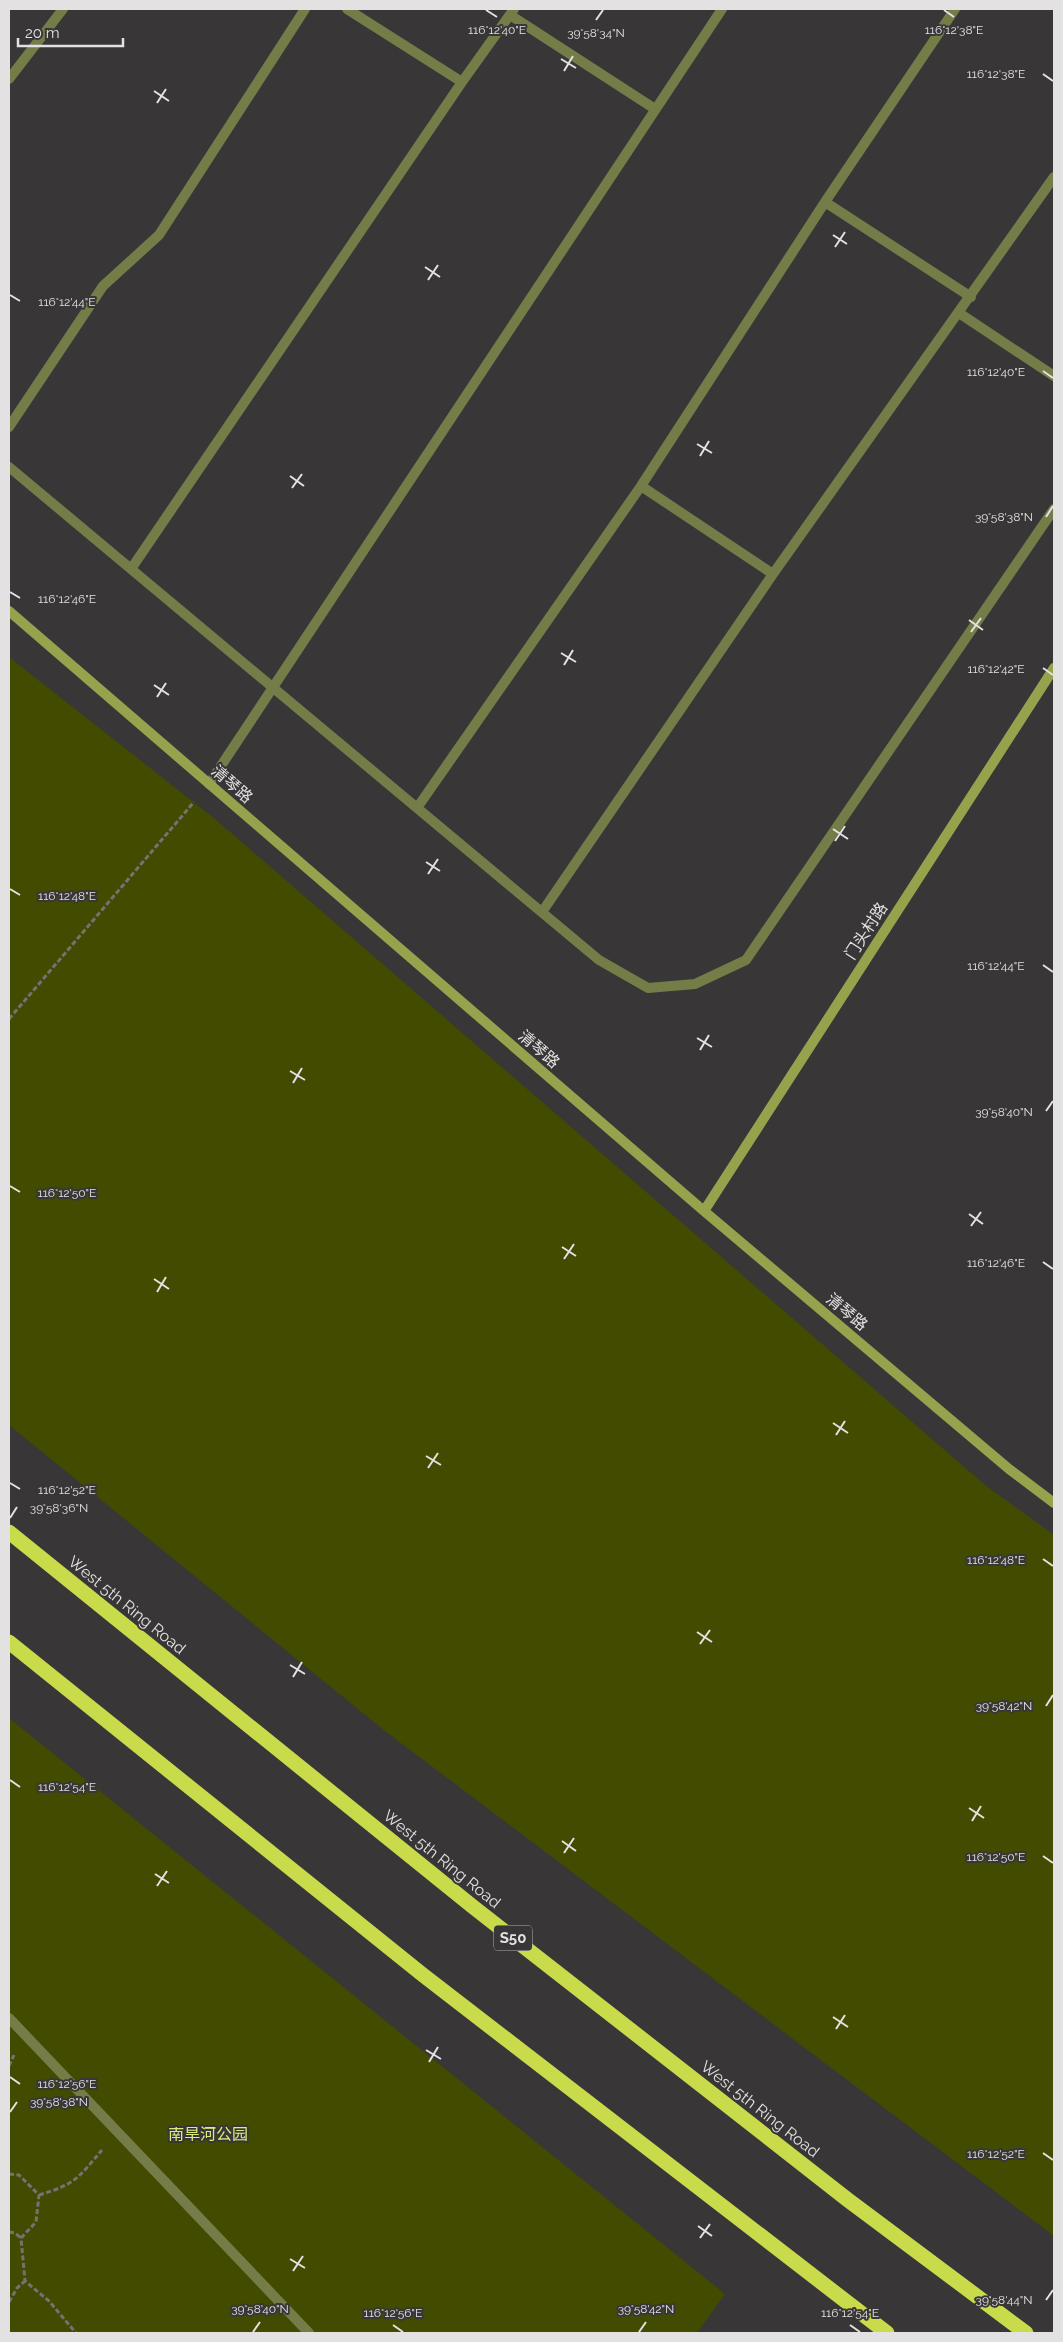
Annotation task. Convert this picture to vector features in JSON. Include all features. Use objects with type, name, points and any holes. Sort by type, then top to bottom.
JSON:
[{"type":"highway","name":"West 5th Ring Road","points":[[9,1532],[472,1906],[848,2200],[1026,2333]]},
{"type":"highway","points":[[9,1642],[422,1975],[887,2333]]},
{"type":"street","points":[[9,80],[63,9]]},
{"type":"street","points":[[9,427],[103,286],[159,235],[305,9]]},
{"type":"street","points":[[347,9],[462,82]]},
{"type":"street","points":[[209,784],[272,686],[722,9]]},
{"type":"street","points":[[418,808],[641,486],[825,202],[955,9]]},
{"type":"street","points":[[131,569],[462,82],[512,12],[656,109]]},
{"type":"street","points":[[542,912],[773,574],[960,313],[1054,176]]},
{"type":"street","points":[[825,202],[971,297]]},
{"type":"street","points":[[960,313],[1054,376]]},
{"type":"street","points":[[9,467],[599,960],[648,988],[695,984],[746,960],[1054,509]]},
{"type":"street","points":[[641,486],[773,574]]},
{"type":"street","name":"清琴路","points":[[9,612],[704,1211],[1009,1469],[1054,1503]]},
{"type":"street","name":"门头村路","points":[[704,1211],[1054,668]]},
{"type":"street","points":[[9,2018],[309,2333]]},
{"type":"path","points":[[9,1019],[209,784]]},
{"type":"path","points":[[39,2195],[62,2189],[79,2178],[118,2133]]},
{"type":"path","points":[[9,2174],[19,2175],[39,2195]]},
{"type":"path","points":[[21,2238],[36,2222],[39,2195]]},
{"type":"path","points":[[9,2232],[15,2233],[21,2238],[25,2281],[49,2301],[76,2333]]},
{"type":"path","points":[[9,2302],[17,2288],[25,2281]]},
{"type":"green space","points":[[9,657],[215,819],[985,1485],[1054,1535],[1054,2236],[385,1731],[9,1425]]},
{"type":"green space","name":"南旱河公园","points":[[9,1718],[725,2294],[697,2333],[9,2333]]}]
